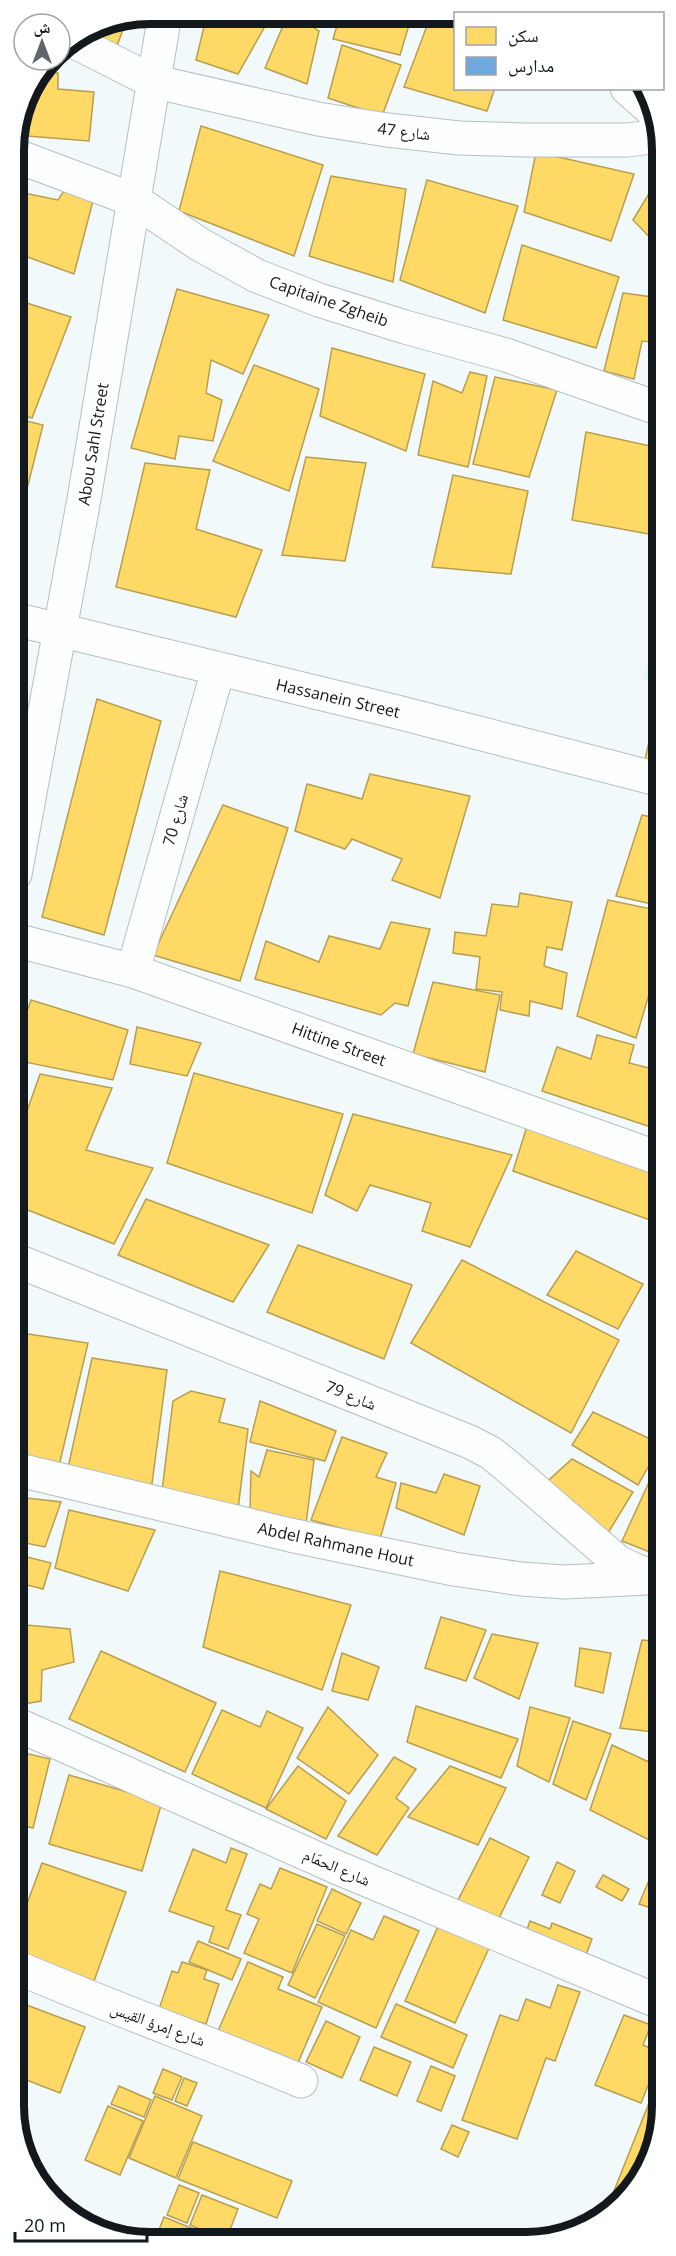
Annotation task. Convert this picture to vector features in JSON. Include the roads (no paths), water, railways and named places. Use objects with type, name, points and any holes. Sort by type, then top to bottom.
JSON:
[{"type":"street","name":"Abou Sahl Street","points":[[24,825],[60,629],[163,24]]},
{"type":"street","name":"شارع 47","points":[[82,44],[152,81],[318,119],[459,138],[627,140],[651,137]]},
{"type":"street","points":[[629,90],[642,101]]},
{"type":"street","name":"Capitaine Zgheib","points":[[24,159],[134,200],[199,244],[256,276],[318,300],[506,355],[652,406]]},
{"type":"street","name":"Hassanein Street","points":[[24,621],[420,718],[652,778]]},
{"type":"street","name":"شارع 70","points":[[133,970],[218,670]]},
{"type":"street","name":"Hittine Street","points":[[24,941],[133,970],[652,1156]]},
{"type":"street","name":"شارع 79","points":[[24,1264],[470,1442],[491,1453],[618,1562],[652,1576]]},
{"type":"street","name":"Abdel Rahmane Hout","points":[[24,1471],[290,1535],[454,1569],[521,1579],[565,1582],[652,1578]]},
{"type":"street","name":"شارع الحمّام","points":[[24,1728],[336,1867],[652,1999]]},
{"type":"street","name":"شارع إمرؤ القيس","points":[[24,1970],[106,2005],[202,2040],[302,2081]]}]
